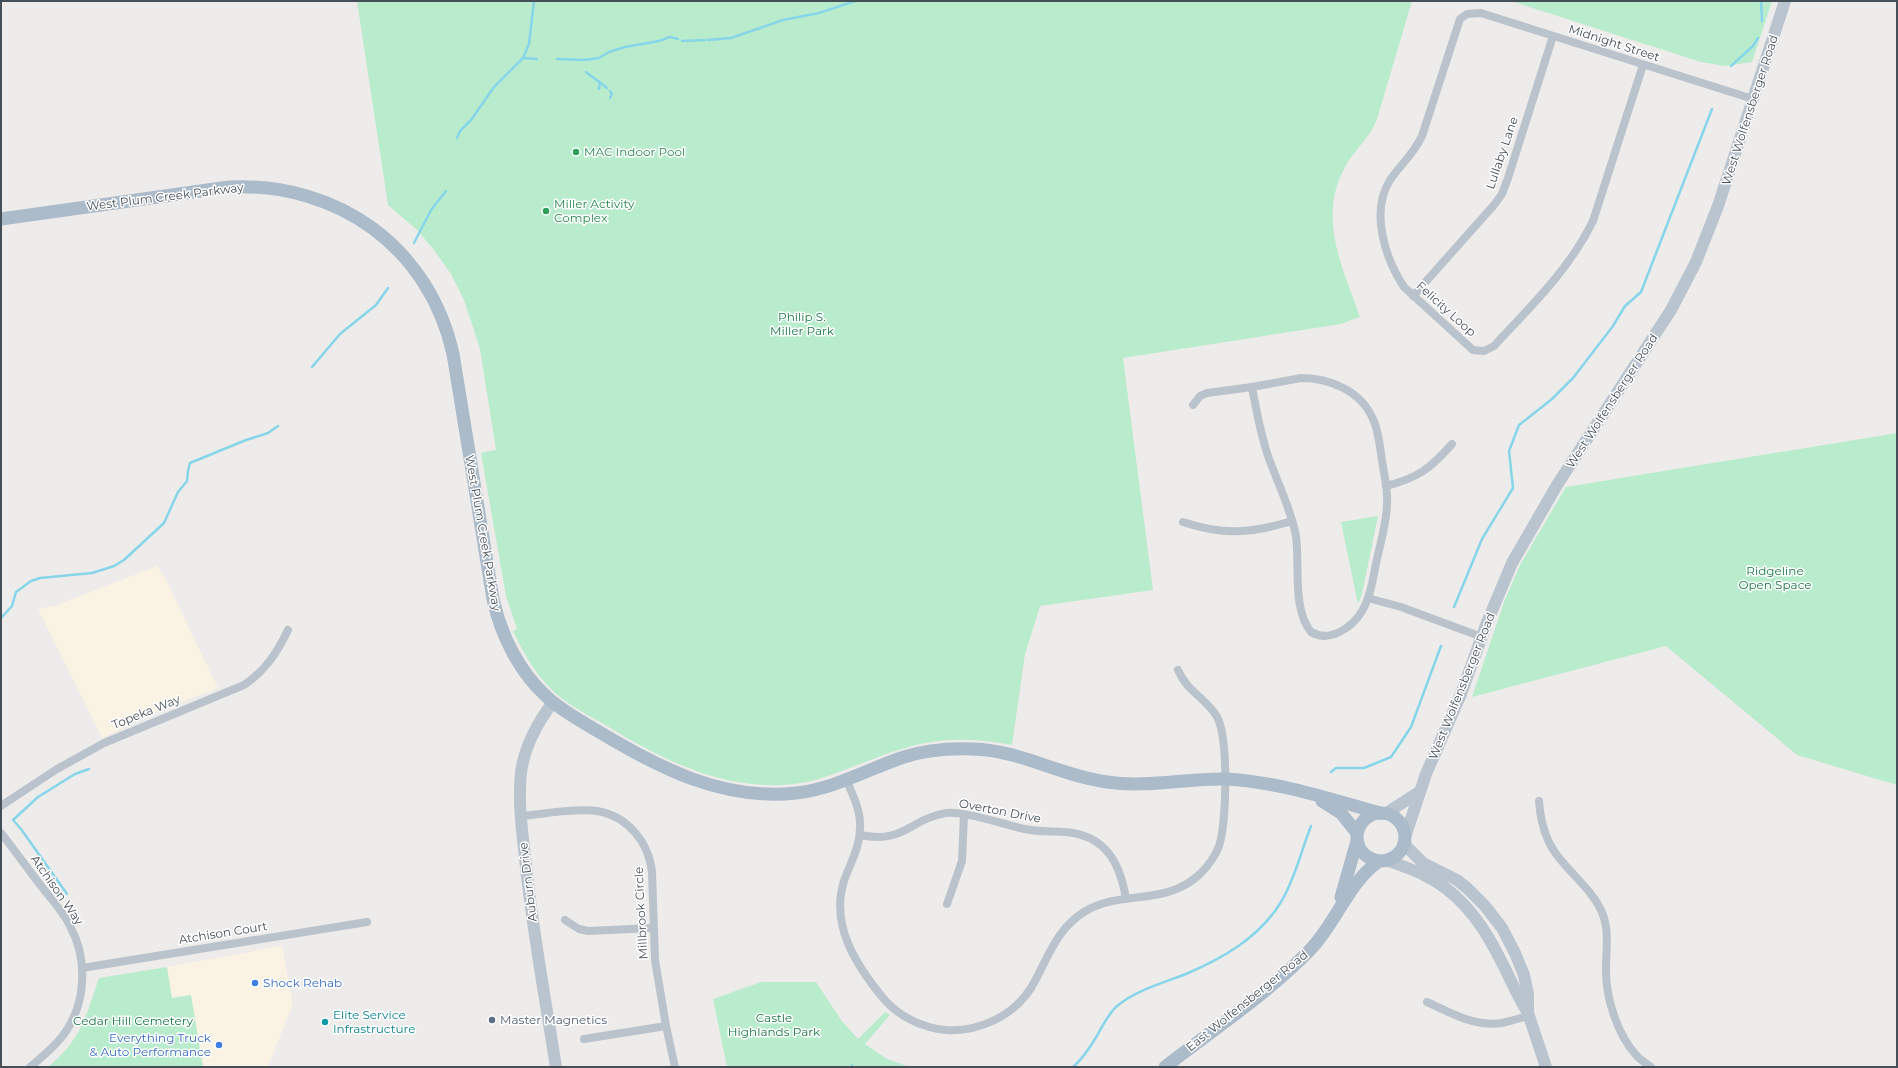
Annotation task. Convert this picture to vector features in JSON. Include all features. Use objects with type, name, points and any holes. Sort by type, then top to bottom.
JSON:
[{"type":"main road","name":"West Wolfensberger Road","points":[[1405,840],[1419,792],[1461,694],[1512,563],[1557,485],[1660,326],[1686,281],[1718,206],[1785,1]]},
{"type":"main road","name":"West Plum Creek Parkway","points":[[1,219],[229,188],[260,187],[288,190],[328,202],[350,213],[386,239],[420,277],[434,300],[445,323],[453,354],[495,610],[504,635],[518,662],[534,684],[553,702],[627,749],[658,765],[709,785],[745,793],[783,794],[814,790],[915,754],[958,748],[981,749],[1006,753],[1088,779],[1105,782],[1137,785],[1224,779],[1280,786],[1383,814]]},
{"type":"main road","name":"Auburn Drive","points":[[553,702],[533,736],[524,759],[520,786],[521,816],[531,908],[556,1067]]},
{"type":"main road","points":[[1419,792],[1383,814],[1365,819],[1357,837],[1360,849],[1371,859],[1383,861],[1424,875],[1447,889],[1457,898],[1485,932],[1500,957],[1517,996],[1529,1014]]},
{"type":"main road","name":"West Plum Creek Parkway","points":[[1310,794],[1341,813],[1357,837]]},
{"type":"main road","points":[[1383,814],[1399,822],[1404,832],[1405,840],[1423,863],[1457,880],[1467,888],[1493,916],[1509,940],[1521,965],[1528,994],[1529,1014],[1546,1067]]},
{"type":"main road","name":"East Wolfensberger Road","points":[[1338,910],[1357,837]]},
{"type":"main road","points":[[1383,861],[1398,854],[1405,840]]},
{"type":"main road","name":"East Wolfensberger Road","points":[[1166,1067],[1292,967],[1311,949],[1329,926],[1338,910],[1363,874],[1383,861]]},
{"type":"street","name":"Midnight Street","points":[[1467,14],[1481,14],[1753,99]]},
{"type":"street","name":"Felicity Loop","points":[[1467,14],[1458,22],[1422,136],[1415,151],[1389,181],[1382,200],[1380,222],[1386,248],[1399,280],[1413,296],[1473,350],[1484,351],[1494,346],[1563,269],[1584,241],[1593,221],[1643,65]]},
{"type":"street","name":"Lullaby Lane","points":[[1413,296],[1485,216],[1502,194],[1553,36]]},
{"type":"street","points":[[1193,405],[1200,396],[1207,393],[1284,381],[1316,378],[1342,386],[1364,406],[1373,418],[1377,430],[1386,486],[1388,503],[1386,514],[1368,598],[1355,620],[1344,629],[1331,635],[1323,636],[1311,632],[1307,627],[1300,602],[1296,536],[1263,440],[1252,387]]},
{"type":"street","points":[[1386,486],[1412,479],[1421,474],[1435,463],[1452,444]]},
{"type":"street","points":[[1183,522],[1198,527],[1232,532],[1250,532],[1292,521]]},
{"type":"street","points":[[1368,598],[1401,607],[1482,637]]},
{"type":"street","name":"Topeka Way","points":[[1,806],[57,769],[104,743],[244,685],[267,665],[279,648],[288,630]]},
{"type":"street","points":[[846,779],[860,818],[860,835],[856,856],[844,882],[840,902],[841,923],[845,938],[877,991],[890,1005],[912,1021],[930,1027],[949,1030],[972,1028],[993,1021],[1011,1010],[1031,988],[1050,949],[1068,925],[1079,915],[1091,908],[1111,901],[1126,898],[1156,896],[1177,890],[1195,879],[1209,864],[1219,847],[1223,828],[1225,745],[1219,719],[1210,707],[1188,686],[1178,670]]},
{"type":"street","points":[[1539,801],[1543,828],[1548,841],[1565,865],[1588,890],[1606,923],[1608,936],[1606,979],[1615,1014],[1627,1042],[1637,1055],[1651,1067]]},
{"type":"street","name":"Millbrook Circle","points":[[521,816],[596,811],[611,815],[626,824],[640,838],[651,863],[655,960],[666,1026],[675,1067]]},
{"type":"street","name":"Overton Drive","points":[[860,835],[879,838],[891,836],[906,831],[932,817],[947,813],[964,815],[1036,832],[1072,833],[1096,841],[1111,855],[1123,881],[1126,898]]},
{"type":"street","points":[[947,904],[962,861],[964,815]]},
{"type":"street","name":"Atchison Way","points":[[1,833],[69,924],[78,944],[82,968],[81,993],[76,1011],[69,1027],[57,1043],[30,1067]]},
{"type":"street","points":[[565,920],[579,929],[588,931],[653,928]]},
{"type":"street","name":"Atchison Court","points":[[82,968],[367,922]]},
{"type":"street","points":[[1427,1002],[1463,1019],[1480,1023],[1501,1023],[1529,1014]]},
{"type":"street","points":[[584,1039],[666,1026]]},
{"type":"shaded area","points":[[157,566],[165,578],[218,688],[141,717],[133,721],[133,723],[102,738],[38,609],[55,606]]},
{"type":"shaded area","points":[[282,946],[293,1003],[268,1067],[203,1067],[191,995],[172,998],[167,967]]},
{"type":"green space","name":"Philip S. Miller Park","points":[[357,1],[1412,1],[1377,119],[1366,138],[1345,167],[1337,186],[1333,205],[1333,224],[1340,262],[1360,317],[1341,324],[1123,358],[1153,590],[1040,606],[1025,654],[1012,745],[970,740],[929,742],[891,753],[812,781],[784,785],[731,781],[705,774],[655,753],[563,700],[539,676],[529,662],[513,631],[517,629],[506,596],[481,453],[496,450],[480,349],[464,300],[451,274],[434,250],[417,230],[388,205]]},
{"type":"green space","points":[[1511,1],[1772,1],[1752,62],[1725,66],[1701,62]]},
{"type":"green space","name":"Ridgeline Open Space","points":[[1897,433],[1897,785],[1797,755],[1666,646],[1472,697],[1504,602],[1520,565],[1566,487]]},
{"type":"green space","points":[[1378,516],[1362,594],[1358,604],[1341,522]]},
{"type":"green space","name":"Cedar Hill Cemetery","points":[[167,967],[172,998],[191,995],[203,1067],[48,1067],[68,1047],[81,1027],[99,978]]},
{"type":"green space","name":"Castle Highlands Park","points":[[761,982],[816,982],[841,1020],[858,1039],[885,1012],[890,1015],[865,1044],[887,1059],[910,1067],[727,1067],[713,999]]},
{"type":"waterway","points":[[457,138],[460,131],[471,120],[494,87],[523,58],[529,44],[534,1]]},
{"type":"waterway","points":[[708,40],[731,38],[783,20],[819,13],[855,1]]},
{"type":"waterway","points":[[1761,1],[1762,21]]},
{"type":"waterway","points":[[557,59],[585,60],[599,58],[609,52],[625,47],[659,41],[670,37],[678,39]]},
{"type":"waterway","points":[[1731,66],[1753,46],[1758,38]]},
{"type":"waterway","points":[[682,41],[705,40]]},
{"type":"waterway","points":[[523,58],[537,59]]},
{"type":"waterway","points":[[586,72],[607,88]]},
{"type":"waterway","points":[[599,89],[600,82]]},
{"type":"waterway","points":[[610,91],[612,94],[610,98]]},
{"type":"waterway","points":[[1454,607],[1482,539],[1513,488],[1509,451],[1519,425],[1552,399],[1573,378],[1613,326],[1625,306],[1641,292],[1712,109]]},
{"type":"waterway","points":[[414,243],[431,210],[446,191]]},
{"type":"waterway","points":[[312,367],[340,334],[376,305],[388,288]]},
{"type":"waterway","points":[[1,618],[12,606],[16,592],[31,581],[40,578],[92,573],[114,566],[124,560],[164,523],[178,492],[187,481],[190,463],[246,440],[268,433],[278,426]]},
{"type":"waterway","points":[[1331,772],[1336,768],[1364,768],[1391,757],[1411,727],[1441,646]]},
{"type":"waterway","points":[[67,894],[13,820],[38,797],[75,774],[89,769]]},
{"type":"waterway","points":[[1073,1067],[1093,1043],[1110,1013],[1124,1000],[1141,991],[1186,974],[1227,954],[1239,946],[1262,926],[1272,915],[1286,893],[1311,826]]},
{"type":"place","name":"MAC Indoor Pool","points":[[576,152]]},
{"type":"place","name":"Miller Activity Complex","points":[[546,211]]},
{"type":"place","name":"Shock Rehab","points":[[255,983]]},
{"type":"place","name":"Master Magnetics","points":[[492,1020]]},
{"type":"place","name":"Elite Service Infrastructure","points":[[325,1022]]},
{"type":"place","name":"Everything Truck & Auto Performance","points":[[219,1045]]}]
